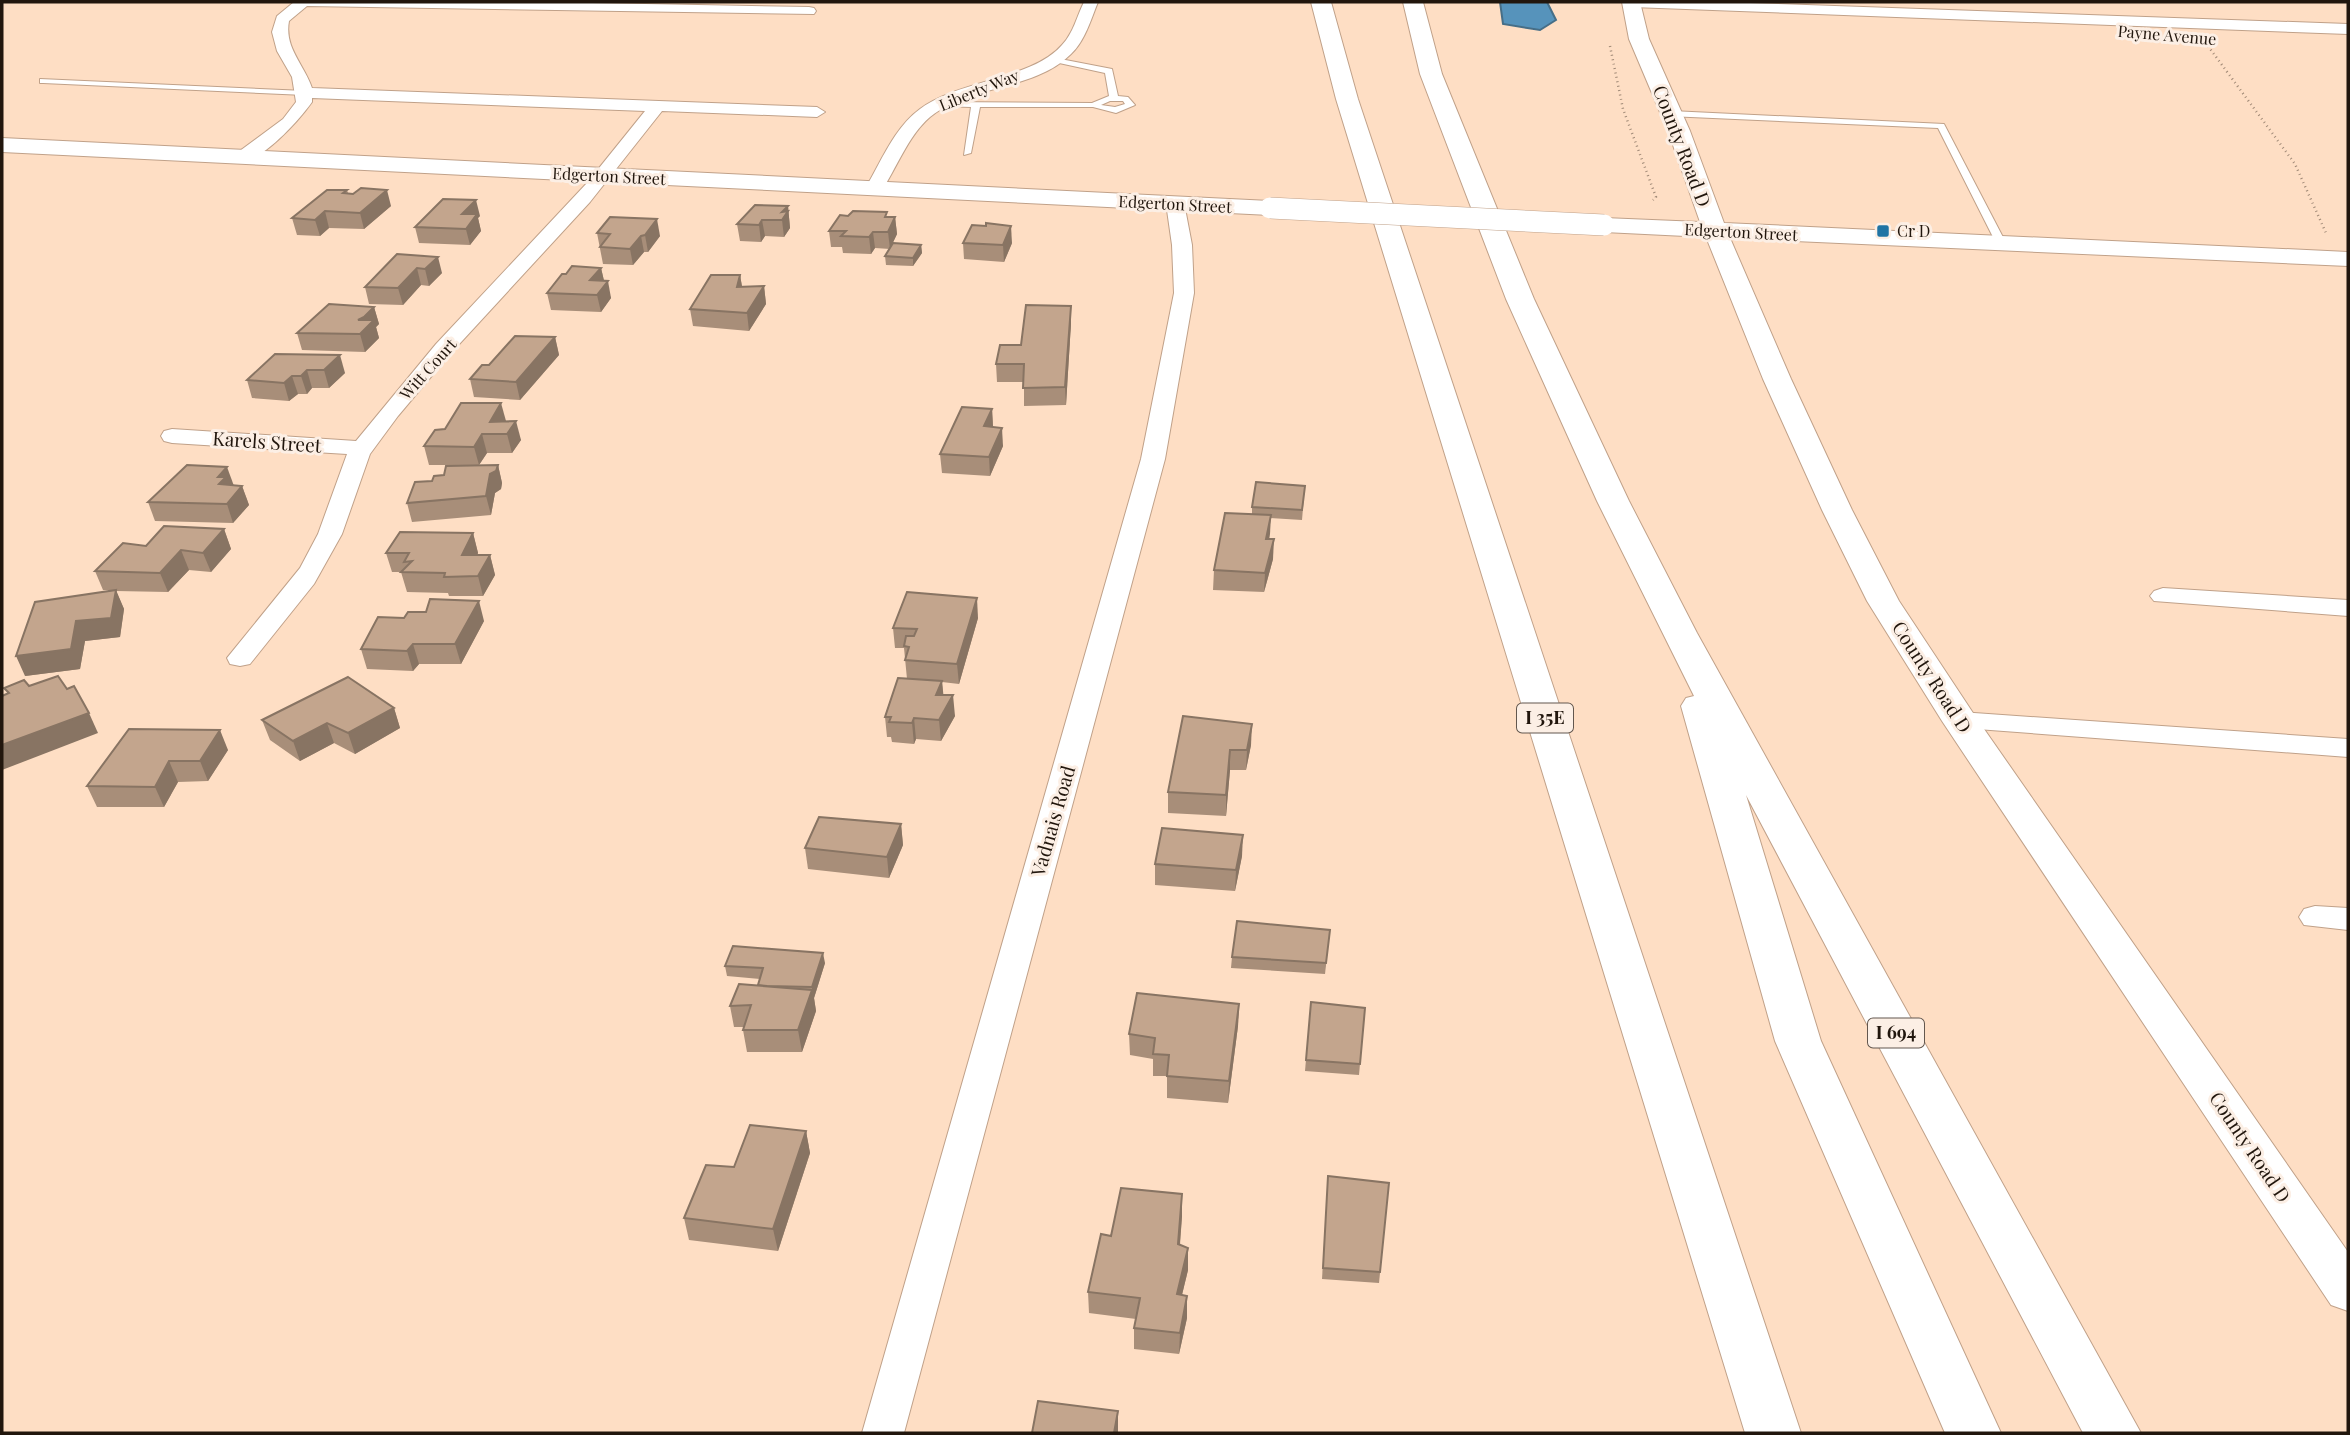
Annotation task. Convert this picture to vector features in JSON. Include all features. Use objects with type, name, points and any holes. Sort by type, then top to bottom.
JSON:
[{"type":"highway","name":"I 35E","points":[[1321,2],[1347,99],[1773,1433]]},
{"type":"highway","points":[[1413,2],[1431,74],[1520,299],[1607,489],[1679,633],[1798,1041],[1973,1433]]},
{"type":"highway","name":"I 694","points":[[1679,633],[2113,1433]]},
{"type":"street","points":[[243,158],[289,123],[304,102],[302,76],[284,52],[279,35],[282,19],[303,2],[809,11]]},
{"type":"street","name":"Liberty Way","points":[[874,189],[912,126],[925,113],[940,104],[1053,59],[1066,51],[1091,2]]},
{"type":"street","name":"Payne Avenue","points":[[1632,2],[2348,29]]},
{"type":"street","name":"County Road D","points":[[1632,2],[1639,39],[1777,379],[1837,510],[1883,601],[1961,721],[2348,1291]]},
{"type":"street","name":"Payne Avenue","points":[[1987,15],[2211,42]]},
{"type":"street","points":[[2300,43],[2348,42]]},
{"type":"street","points":[[305,93],[817,112]]},
{"type":"street","name":"Witt Court","points":[[240,658],[313,567],[330,533],[351,470],[362,448],[392,408],[603,176],[657,106]]},
{"type":"street","name":"Edgerton Street","points":[[2,145],[2348,260]]},
{"type":"street","name":"Vadnais Road","points":[[883,1433],[1153,459],[1184,293],[1182,245],[1175,204]]},
{"type":"street","name":"Karels Street","points":[[172,436],[362,448]]},
{"type":"street","points":[[2163,596],[2348,608]]},
{"type":"street","points":[[1961,721],[2348,748]]},
{"type":"street","points":[[2315,917],[2348,919]]},
{"type":"lane","points":[[293,2],[303,2]]},
{"type":"lane","points":[[1053,59],[1109,71],[1114,98]]},
{"type":"lane","points":[[43,81],[305,93]]},
{"type":"lane","points":[[940,104],[1096,105],[1110,110],[1131,105],[1125,99],[1114,98],[1103,99],[1096,105]]},
{"type":"lane","points":[[967,153],[976,105]]},
{"type":"lane","points":[[1671,114],[1941,126],[2001,243]]},
{"type":"path","points":[[2211,42],[2294,164],[2328,237]]},
{"type":"path","points":[[1609,43],[1623,109],[1656,197],[1651,203]]},
{"type":"water","points":[[1500,2],[1547,2],[1556,20],[1540,30],[1503,24]]},
{"type":"building","points":[[361,188],[387,190],[360,213],[325,211],[315,220],[292,218],[327,190],[347,190],[343,193],[353,194]]},
{"type":"building","points":[[443,199],[476,200],[462,214],[477,214],[466,229],[415,227]]},
{"type":"building","points":[[755,205],[788,206],[782,212],[788,211],[782,220],[762,220],[759,225],[737,224]]},
{"type":"building","points":[[853,211],[887,212],[885,217],[895,217],[888,232],[873,232],[869,237],[841,236],[846,231],[829,231],[840,215],[848,216]]},
{"type":"building","points":[[610,217],[657,219],[630,249],[600,247],[610,234],[597,233]]},
{"type":"building","points":[[986,223],[1011,226],[1003,245],[963,243],[972,225],[986,226]]},
{"type":"building","points":[[893,243],[921,245],[913,258],[885,256]]},
{"type":"building","points":[[397,254],[438,257],[425,269],[417,268],[398,288],[365,287]]},
{"type":"building","points":[[572,266],[601,268],[590,280],[608,281],[597,295],[547,293]]},
{"type":"building","points":[[711,275],[740,275],[737,287],[764,286],[747,313],[690,309]]},
{"type":"building","points":[[329,304],[374,307],[358,320],[374,320],[360,334],[297,333]]},
{"type":"building","points":[[1026,305],[1071,306],[1065,387],[1023,388],[1024,364],[996,364],[1000,345],[1021,345]]},
{"type":"building","points":[[515,336],[555,337],[516,382],[470,379],[482,365],[489,365]]},
{"type":"building","points":[[275,354],[340,355],[324,370],[307,370],[301,376],[292,376],[284,383],[247,380]]},
{"type":"building","points":[[461,403],[501,403],[490,422],[516,421],[507,434],[482,434],[474,447],[424,446],[435,430],[445,429]]},
{"type":"building","points":[[962,407],[992,409],[984,426],[1002,428],[989,457],[940,454]]},
{"type":"building","points":[[187,465],[227,467],[218,477],[226,477],[219,484],[242,486],[227,504],[148,502]]},
{"type":"building","points":[[498,465],[496,471],[490,474],[486,496],[407,503],[415,482],[432,481],[434,476],[444,475],[446,466]]},
{"type":"building","points":[[1256,482],[1305,486],[1302,510],[1252,507]]},
{"type":"building","points":[[1225,513],[1271,515],[1266,539],[1274,539],[1265,573],[1214,570]]},
{"type":"building","points":[[164,526],[224,529],[203,553],[181,550],[160,573],[95,571],[123,543],[146,546]]},
{"type":"building","points":[[400,532],[473,533],[462,555],[490,555],[478,576],[444,577],[445,573],[401,572],[412,561],[404,562],[409,553],[386,553]]},
{"type":"building","points":[[116,590],[111,618],[76,621],[71,649],[16,656],[35,602]]},
{"type":"building","points":[[907,592],[977,598],[957,664],[905,660],[909,647],[904,646],[906,636],[914,636],[917,629],[893,628]]},
{"type":"building","points":[[430,599],[479,601],[455,644],[413,644],[407,651],[361,649],[378,617],[404,618],[408,612],[426,612]]},
{"type":"building","points":[[58,676],[67,689],[74,686],[89,713],[2,745],[2,696],[9,693],[4,688],[24,680],[29,686]]},
{"type":"building","points":[[348,677],[394,708],[348,733],[327,723],[293,741],[262,720]]},
{"type":"building","points":[[898,678],[942,681],[936,695],[953,695],[939,720],[914,718],[912,723],[889,722],[891,717],[885,717]]},
{"type":"building","points":[[1183,716],[1252,724],[1247,750],[1230,750],[1226,795],[1168,792]]},
{"type":"building","points":[[129,729],[220,730],[200,761],[169,761],[155,787],[87,786]]},
{"type":"building","points":[[819,817],[901,824],[887,857],[805,848]]},
{"type":"building","points":[[1162,828],[1243,835],[1236,870],[1155,864]]},
{"type":"building","points":[[1237,921],[1330,930],[1326,963],[1232,957]]},
{"type":"building","points":[[733,946],[823,953],[812,987],[767,986],[758,985],[763,968],[725,966]]},
{"type":"building","points":[[739,984],[812,990],[798,1030],[743,1030],[751,1005],[730,1006]]},
{"type":"building","points":[[1137,993],[1239,1004],[1229,1081],[1167,1076],[1169,1055],[1153,1054],[1155,1038],[1129,1034]]},
{"type":"building","points":[[1311,1002],[1365,1008],[1360,1064],[1306,1060]]},
{"type":"building","points":[[750,1125],[806,1131],[773,1229],[684,1218],[706,1165],[734,1167]]},
{"type":"building","points":[[1328,1176],[1389,1183],[1380,1272],[1323,1268]]},
{"type":"building","points":[[1121,1188],[1182,1194],[1178,1244],[1188,1248],[1177,1294],[1187,1296],[1180,1333],[1134,1328],[1140,1298],[1088,1292],[1101,1234],[1111,1236]]},
{"type":"building","points":[[1038,1401],[1118,1411],[1114,1433],[1032,1433]]},
{"type":"place","name":"Cr D","points":[[1883,231]]}]
